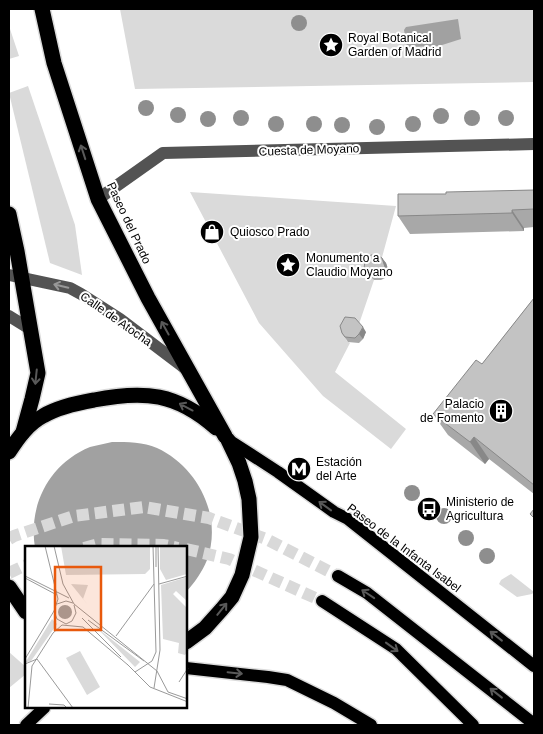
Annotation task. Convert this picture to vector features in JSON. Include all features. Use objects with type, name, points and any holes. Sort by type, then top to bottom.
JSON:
[{"type":"highway","name":"Paseo del Prado","points":[[42,9],[54,63],[98,198],[129,262],[239,463],[245,481],[249,499],[251,537],[242,575],[232,596],[222,609],[205,628],[188,641]]},
{"type":"highway","points":[[9,214],[17,251],[15,276],[30,329],[38,373],[23,432]]},
{"type":"highway","points":[[9,452],[23,432],[42,416],[81,402],[117,395],[141,394],[162,397],[185,406],[206,419],[226,438]]},
{"type":"highway","points":[[9,587],[25,611]]},
{"type":"main road","name":"Paseo de la Infanta Isabel","points":[[226,438],[334,512],[348,519],[534,666]]},
{"type":"main road","points":[[338,576],[367,593],[534,724]]},
{"type":"main road","points":[[322,601],[396,649],[473,725]]},
{"type":"main road","points":[[188,668],[287,680],[334,703],[370,725]]},
{"type":"main road","points":[[26,725],[43,709]]},
{"type":"street","name":"Cuesta de Moyano","points":[[98,198],[163,153],[534,144]]},
{"type":"street","name":"Calle de Atocha","points":[[15,276],[70,288],[81,294],[120,319],[188,371]]},
{"type":"street","points":[[9,316],[30,329]]},
{"type":"shaded area","name":"Royal Botanical Garden of Madrid","points":[[120,9],[534,9],[534,82],[135,89]]},
{"type":"shaded area","points":[[458,19],[461,39],[439,46],[407,47],[404,30],[406,27]]},
{"type":"shaded area","points":[[9,26],[19,56],[9,59]]},
{"type":"shaded area","points":[[28,86],[75,225],[82,275],[50,263],[9,93]]},
{"type":"shaded area","points":[[190,192],[396,206],[381,261],[368,273],[374,280],[359,324],[344,335],[350,343],[335,372],[406,429],[391,449],[323,396],[259,323]]},
{"type":"shaded area","points":[[112,442],[141,443],[152,446],[172,456],[195,480],[209,510],[212,527],[211,543],[203,569],[188,590],[188,546],[35,546],[35,516],[44,488],[63,464],[76,454],[90,447]]},
{"type":"shaded area","points":[[511,574],[534,592],[517,597],[499,584],[501,580]]},
{"type":"shaded area","points":[[9,652],[25,666],[25,675],[9,688]]},
{"type":"building","points":[[534,190],[534,209],[512,210],[512,213],[398,216],[398,194]]},
{"type":"building","points":[[371,255],[377,255],[382,258],[385,267],[377,275],[371,275],[364,269],[365,260]]},
{"type":"building","name":"Palacio de Fomento","points":[[534,298],[534,485],[474,437],[470,442],[433,414],[476,360],[482,364]]},
{"type":"building","points":[[345,317],[355,318],[363,327],[355,338],[345,337],[342,333],[340,326]]},
{"type":"building","points":[[534,509],[534,518],[530,514]]},
{"type":"tunnel","points":[[9,539],[74,516],[144,507],[209,518],[266,539],[338,576]]},
{"type":"tunnel","points":[[92,546],[99,544],[169,546]]},
{"type":"tunnel","points":[[188,549],[229,559],[322,601]]},
{"type":"tunnel","points":[[9,573],[25,565]]},
{"type":"place","name":"Royal Botanical Garden of Madrid","points":[[331,45]]},
{"type":"place","name":"Quiosco Prado","points":[[212,232]]},
{"type":"place","name":"Monumento a Claudio Moyano","points":[[288,265]]},
{"type":"place","name":"Palacio de Fomento","points":[[501,411]]},
{"type":"place","name":"Estación del Arte","points":[[299,469]]},
{"type":"place","name":"Ministerio de Agricultura","points":[[429,509]]}]
